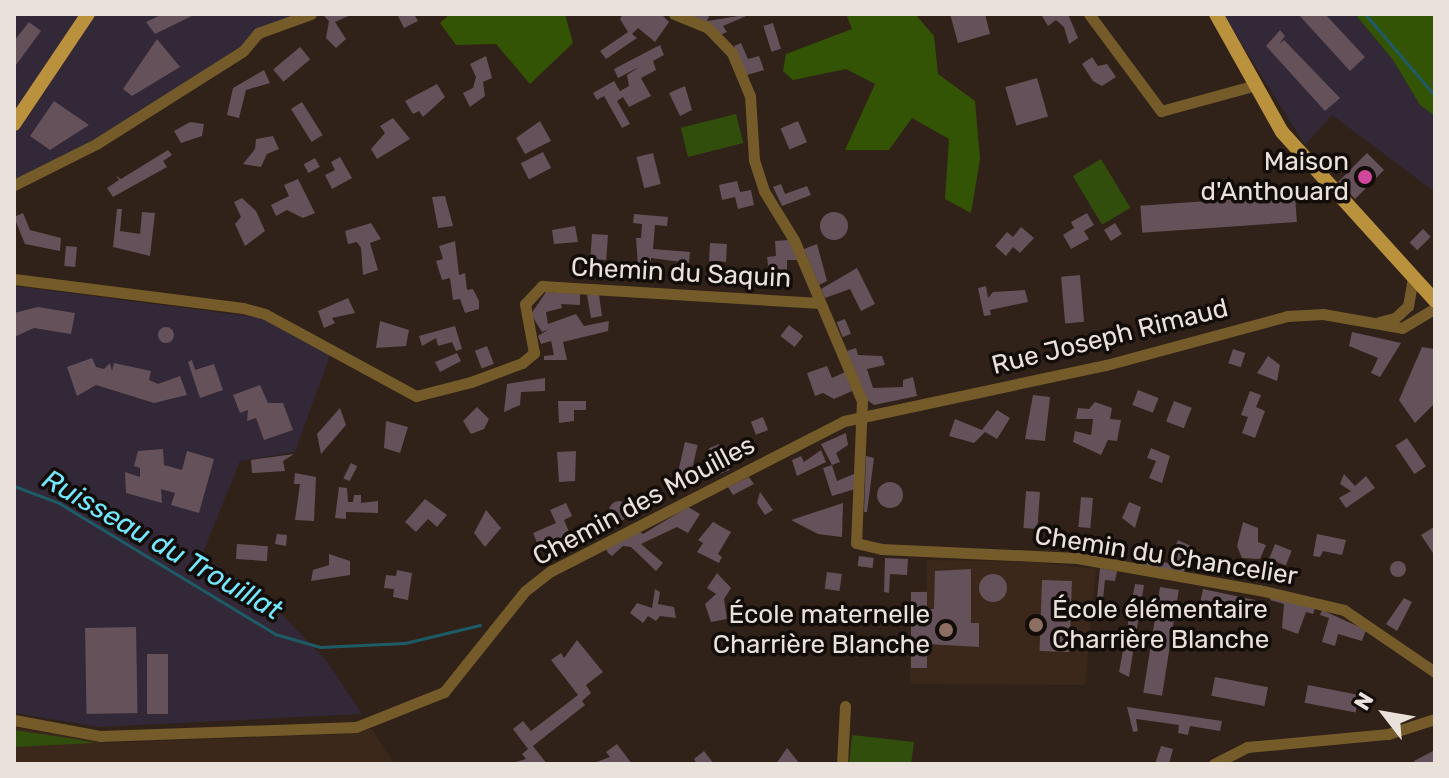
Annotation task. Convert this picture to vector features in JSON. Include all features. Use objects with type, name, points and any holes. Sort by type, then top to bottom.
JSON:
[{"type":"main road","points":[[1216,14],[1282,132],[1435,301]]},
{"type":"main road","points":[[14,124],[87,18]]},
{"type":"street","points":[[14,185],[96,144],[243,51],[258,33],[311,14]]},
{"type":"street","points":[[674,14],[707,27],[732,53],[750,96],[754,160],[764,191],[794,240],[865,415]]},
{"type":"street","points":[[1089,14],[1161,111],[1256,85]]},
{"type":"street","name":"Rue Joseph Rimaud","points":[[1365,323],[1400,314],[1410,301],[1413,278]]},
{"type":"street","name":"Chemin du Saquin","points":[[14,279],[243,308],[265,314],[416,396],[471,382],[534,353],[525,304],[542,286],[819,303]]},
{"type":"street","name":"Rue Joseph Rimaud","points":[[865,415],[1106,365],[1287,316],[1323,314],[1402,328],[1435,308]]},
{"type":"street","name":"Chemin du Chancelier","points":[[865,415],[856,543],[861,547],[1077,558],[1259,590],[1344,610],[1435,672]]},
{"type":"street","name":"Chemin des Mouilles","points":[[14,720],[92,735],[202,735],[356,727],[399,713],[437,697],[456,681],[541,577],[865,415]]},
{"type":"street","points":[[842,764],[845,706]]},
{"type":"street","points":[[1214,764],[1247,747],[1388,734],[1435,719]]},
{"type":"shaded area","points":[[14,14],[305,14],[14,187]]},
{"type":"shaded area","points":[[1223,14],[1355,14],[1393,60],[1420,105],[1435,115],[1435,192],[1332,115],[1305,145]]},
{"type":"shaded area","points":[[14,286],[261,318],[330,355],[295,452],[240,461],[202,555],[265,597],[325,659],[362,714],[100,727],[14,713]]},
{"type":"shaded area","name":"École élémentaire Charrière Blanche","points":[[927,560],[1034,562],[1096,569],[1085,685],[910,684],[911,592],[927,591]]},
{"type":"shaded area","points":[[14,727],[105,743],[344,734],[372,729],[394,764],[14,764]]},
{"type":"green space","points":[[450,14],[565,14],[573,43],[530,84],[496,44],[456,45],[440,23]]},
{"type":"green space","points":[[846,14],[915,14],[934,36],[938,74],[975,101],[980,159],[971,213],[945,199],[949,139],[912,118],[889,150],[845,150],[875,84],[846,69],[793,80],[783,71],[786,54],[852,29]]},
{"type":"green space","points":[[1355,14],[1435,14],[1435,116],[1420,105],[1393,60]]},
{"type":"green space","points":[[736,114],[743,143],[688,157],[681,128]]},
{"type":"green space","points":[[1101,159],[1130,208],[1102,225],[1073,176]]},
{"type":"green space","points":[[14,730],[75,739],[95,743],[14,747]]},
{"type":"green space","points":[[852,735],[914,742],[911,764],[849,764]]},
{"type":"building","points":[[163,14],[196,14],[155,34],[146,22]]},
{"type":"building","points":[[353,14],[335,22],[346,39],[336,48],[326,38],[329,21],[323,15]]},
{"type":"building","points":[[397,14],[414,14],[418,21],[404,28]]},
{"type":"building","points":[[623,14],[661,14],[669,22],[655,42],[638,28],[632,34],[637,38],[606,59],[600,51],[628,32],[620,19]]},
{"type":"building","points":[[686,14],[710,14],[707,21],[751,14],[723,26],[727,32],[720,35]]},
{"type":"building","points":[[950,14],[985,14],[990,34],[958,43]]},
{"type":"building","points":[[1068,14],[1078,38],[1069,44],[1064,27],[1056,20],[1048,26],[1042,16]]},
{"type":"building","points":[[1298,14],[1325,14],[1365,57],[1350,71]]},
{"type":"building","points":[[29,22],[41,31],[16,65],[14,41]]},
{"type":"building","points":[[773,23],[781,49],[771,52],[763,26]]},
{"type":"building","points":[[1280,30],[1285,36],[1279,44],[1284,40],[1340,98],[1325,111],[1266,46]]},
{"type":"building","points":[[157,39],[180,67],[132,96],[123,89]]},
{"type":"building","points":[[741,43],[748,59],[759,56],[764,70],[747,75],[734,46]]},
{"type":"building","points":[[660,45],[664,55],[653,61],[656,70],[641,78],[651,96],[629,107],[623,97],[617,101],[630,124],[622,128],[604,96],[597,100],[593,93],[614,81],[620,91],[629,86],[627,75],[639,67],[618,78],[614,69]]},
{"type":"building","points":[[300,47],[310,59],[283,82],[273,69]]},
{"type":"building","points":[[486,56],[492,78],[483,82],[485,96],[470,107],[463,93],[473,88],[476,77],[470,64]]},
{"type":"building","points":[[1092,57],[1098,66],[1107,64],[1116,77],[1102,86],[1093,81],[1082,64]]},
{"type":"building","points":[[264,70],[270,83],[246,90],[239,118],[227,115],[233,88]]},
{"type":"building","points":[[1037,78],[1048,116],[1016,126],[1005,87]]},
{"type":"building","points":[[437,84],[445,97],[423,117],[419,111],[413,114],[405,101]]},
{"type":"building","points":[[685,86],[692,110],[680,116],[669,93]]},
{"type":"building","points":[[54,101],[89,125],[50,150],[30,136]]},
{"type":"building","points":[[302,102],[323,135],[312,142],[291,109]]},
{"type":"building","points":[[393,118],[410,139],[377,159],[371,149],[385,133],[380,126]]},
{"type":"building","points":[[540,121],[551,141],[525,154],[516,138]]},
{"type":"building","points":[[798,121],[807,142],[789,150],[781,128]]},
{"type":"building","points":[[190,122],[204,124],[202,136],[181,143],[174,131]]},
{"type":"building","points":[[273,136],[279,149],[267,154],[261,167],[243,164],[255,149],[256,139]]},
{"type":"building","points":[[168,150],[172,155],[163,161],[167,167],[113,197],[107,188],[119,180],[116,176],[121,179]]},
{"type":"building","points":[[543,152],[551,168],[529,179],[521,163]]},
{"type":"building","points":[[653,153],[661,184],[644,188],[637,157]]},
{"type":"building","points":[[1367,153],[1384,170],[1355,199],[1338,182]]},
{"type":"building","points":[[340,157],[352,178],[332,189],[325,175],[335,170],[331,162]]},
{"type":"building","points":[[315,158],[320,167],[308,173],[304,164]]},
{"type":"building","points":[[298,179],[315,213],[303,218],[287,210],[276,216],[271,205],[289,196],[284,185]]},
{"type":"building","points":[[737,181],[740,192],[751,190],[754,205],[738,209],[735,197],[722,200],[719,185]]},
{"type":"building","points":[[781,184],[785,194],[807,186],[811,195],[782,206],[773,187]]},
{"type":"building","points":[[1295,195],[1297,222],[1142,233],[1140,206]]},
{"type":"building","points":[[445,196],[453,226],[438,228],[432,197]]},
{"type":"building","points":[[242,198],[256,211],[265,231],[245,246],[235,224],[241,217],[234,202]]},
{"type":"building","points":[[117,209],[122,209],[120,231],[140,234],[142,212],[155,213],[150,256],[113,247]]},
{"type":"building","points":[[834,212],[844,216],[848,226],[844,236],[834,240],[824,236],[820,226],[824,216]]},
{"type":"building","points":[[23,213],[30,230],[61,238],[60,251],[25,244],[14,217]]},
{"type":"building","points":[[1087,213],[1094,225],[1084,231],[1089,239],[1071,249],[1063,235],[1074,228],[1071,222]]},
{"type":"building","points":[[634,214],[668,217],[667,226],[655,225],[653,249],[690,252],[689,263],[651,258],[650,268],[638,267],[636,238],[641,238],[642,224],[633,223]]},
{"type":"building","points":[[371,223],[381,239],[370,243],[378,270],[363,275],[361,248],[357,242],[348,244],[345,231]]},
{"type":"building","points":[[1115,223],[1122,234],[1111,241],[1104,230]]},
{"type":"building","points":[[575,226],[578,242],[554,244],[552,230]]},
{"type":"building","points":[[1021,227],[1034,238],[1020,253],[1013,247],[1006,256],[995,246],[1007,232],[1013,237]]},
{"type":"building","points":[[1423,229],[1431,237],[1417,250],[1410,242]]},
{"type":"building","points":[[592,234],[608,235],[606,260],[590,259]]},
{"type":"building","points":[[789,240],[797,260],[787,260],[787,272],[769,273],[767,257],[776,256],[775,241]]},
{"type":"building","points":[[455,241],[459,275],[465,273],[467,290],[473,289],[479,301],[479,309],[465,313],[460,299],[453,300],[450,278],[442,280],[436,261],[443,259],[439,246]]},
{"type":"building","points":[[710,243],[727,244],[726,262],[709,261]]},
{"type":"building","points":[[817,244],[827,281],[819,285],[804,249]]},
{"type":"building","points":[[66,246],[77,247],[75,267],[64,266]]},
{"type":"building","points":[[857,268],[875,304],[861,311],[850,289],[825,298],[821,289]]},
{"type":"building","points":[[1080,275],[1084,322],[1065,323],[1061,277]]},
{"type":"building","points":[[986,286],[988,298],[993,292],[1025,290],[1028,302],[990,310],[991,315],[984,316],[978,288]]},
{"type":"building","points":[[546,292],[580,294],[580,305],[561,304],[562,308],[546,312],[548,324],[576,314],[584,326],[609,321],[608,331],[563,342],[567,360],[544,360],[544,356],[554,355],[551,341],[541,344],[538,336],[549,329],[542,332],[531,314]]},
{"type":"building","points":[[587,295],[599,295],[602,316],[591,318]]},
{"type":"building","points":[[348,298],[355,313],[332,318],[335,323],[324,328],[318,311]]},
{"type":"building","points":[[38,307],[75,313],[71,334],[34,328],[14,337],[14,313]]},
{"type":"building","points":[[845,319],[851,334],[843,337],[837,322]]},
{"type":"building","points":[[380,321],[409,330],[406,346],[376,348]]},
{"type":"building","points":[[789,325],[803,336],[795,347],[780,336]]},
{"type":"building","points":[[455,326],[462,349],[456,351],[452,342],[438,346],[436,338],[422,346],[419,336]]},
{"type":"building","points":[[163,327],[169,327],[174,335],[172,341],[163,343],[158,338],[158,332]]},
{"type":"building","points":[[1352,332],[1401,343],[1380,377],[1371,373],[1378,358],[1349,346]]},
{"type":"building","points":[[487,346],[494,364],[482,368],[475,351]]},
{"type":"building","points":[[1422,347],[1435,349],[1435,403],[1415,423],[1399,400]]},
{"type":"building","points":[[856,348],[858,355],[882,356],[885,365],[867,369],[873,388],[903,387],[903,380],[913,377],[917,396],[874,405],[867,400],[847,351]]},
{"type":"building","points":[[1233,349],[1245,353],[1241,367],[1228,363]]},
{"type":"building","points":[[457,353],[461,361],[440,372],[435,362]]},
{"type":"building","points":[[1268,356],[1280,365],[1277,381],[1257,373]]},
{"type":"building","points":[[92,358],[96,367],[104,369],[110,363],[112,371],[114,363],[151,371],[149,380],[158,384],[180,376],[187,395],[154,403],[96,385],[77,396],[67,367]]},
{"type":"building","points":[[192,360],[195,370],[214,364],[223,390],[200,398],[188,362]]},
{"type":"building","points":[[827,366],[832,378],[845,372],[852,391],[834,399],[823,393],[815,396],[807,373]]},
{"type":"building","points":[[545,378],[545,391],[521,392],[520,405],[504,412],[507,384]]},
{"type":"building","points":[[260,385],[268,403],[283,403],[293,430],[264,440],[256,418],[247,421],[248,410],[240,413],[233,395]]},
{"type":"building","points":[[1138,390],[1159,398],[1153,413],[1132,405]]},
{"type":"building","points":[[1250,391],[1261,395],[1256,407],[1265,411],[1255,438],[1242,433],[1248,417],[1241,415]]},
{"type":"building","points":[[1033,395],[1050,397],[1045,441],[1025,439]]},
{"type":"building","points":[[558,401],[586,401],[586,410],[574,410],[574,421],[559,423]]},
{"type":"building","points":[[1174,401],[1192,408],[1184,428],[1166,422]]},
{"type":"building","points":[[1095,402],[1112,408],[1110,419],[1121,420],[1117,441],[1108,440],[1101,455],[1073,442],[1075,431],[1091,435],[1093,419],[1076,419],[1078,408],[1089,409]]},
{"type":"building","points":[[477,407],[489,419],[484,429],[471,434],[463,421]]},
{"type":"building","points":[[340,408],[346,425],[321,454],[317,434]]},
{"type":"building","points":[[997,410],[1010,418],[997,439],[985,432],[974,443],[949,436],[955,419],[982,430]]},
{"type":"building","points":[[763,417],[768,430],[756,435],[751,422]]},
{"type":"building","points":[[386,421],[408,427],[400,453],[384,448]]},
{"type":"building","points":[[846,433],[848,445],[836,453],[840,462],[832,465],[821,444]]},
{"type":"building","points":[[1407,438],[1426,466],[1414,474],[1395,446]]},
{"type":"building","points":[[685,442],[698,445],[690,479],[677,476]]},
{"type":"building","points":[[719,444],[730,470],[720,474],[709,448]]},
{"type":"building","points":[[1151,448],[1170,456],[1162,483],[1149,478],[1156,461],[1147,458]]},
{"type":"building","points":[[163,449],[164,465],[182,470],[187,451],[214,459],[199,513],[171,505],[175,493],[161,489],[162,503],[126,493],[125,472],[140,477],[140,468],[134,466],[138,451]]},
{"type":"building","points":[[821,450],[826,462],[797,476],[792,460],[801,456],[804,462]]},
{"type":"building","points":[[576,451],[575,481],[559,482],[557,452]]},
{"type":"building","points":[[294,454],[283,461],[285,471],[252,473],[251,460]]},
{"type":"building","points":[[866,456],[874,458],[867,512],[864,512]]},
{"type":"building","points":[[351,463],[357,466],[350,481],[343,478]]},
{"type":"building","points":[[832,465],[837,481],[854,474],[855,489],[832,496],[823,468]]},
{"type":"building","points":[[295,473],[316,477],[314,521],[295,520],[300,484],[294,484]]},
{"type":"building","points":[[1344,474],[1355,486],[1366,476],[1375,488],[1346,508],[1339,498],[1351,491],[1340,484]]},
{"type":"building","points":[[749,477],[754,484],[733,495],[728,487]]},
{"type":"building","points":[[890,482],[899,486],[903,495],[899,504],[890,508],[881,504],[877,495],[881,486]]},
{"type":"building","points":[[339,487],[347,488],[348,502],[353,502],[354,495],[361,495],[361,503],[378,501],[378,513],[346,512],[346,519],[335,518]]},
{"type":"building","points":[[1026,491],[1040,492],[1037,529],[1023,528]]},
{"type":"building","points":[[760,492],[773,510],[765,515],[757,503]]},
{"type":"building","points":[[1081,497],[1093,498],[1090,528],[1078,527]]},
{"type":"building","points":[[425,499],[447,515],[437,527],[428,519],[416,532],[405,522]]},
{"type":"building","points":[[619,501],[626,504],[629,511],[626,518],[619,521],[612,518],[609,511],[612,504]]},
{"type":"building","points":[[1129,502],[1141,507],[1135,528],[1122,518]]},
{"type":"building","points":[[566,503],[572,516],[564,520],[570,534],[539,547],[533,533],[556,523],[550,510]]},
{"type":"building","points":[[843,503],[842,537],[818,534],[791,520]]},
{"type":"building","points":[[688,507],[700,514],[688,533],[677,527],[641,544],[663,563],[656,571],[631,547],[623,546],[612,556],[608,553],[605,547],[639,531],[643,534]]},
{"type":"building","points":[[486,510],[501,528],[485,547],[474,533]]},
{"type":"building","points":[[713,522],[731,532],[718,554],[722,557],[719,563],[697,552],[703,543],[698,540]]},
{"type":"building","points":[[1243,522],[1258,528],[1258,542],[1266,545],[1260,559],[1242,558],[1237,546]]},
{"type":"building","points":[[1435,529],[1435,556],[1421,535]]},
{"type":"building","points":[[277,534],[287,535],[286,546],[275,544]]},
{"type":"building","points":[[1317,534],[1346,540],[1342,555],[1323,551],[1320,557],[1313,556]]},
{"type":"building","points":[[1178,540],[1195,548],[1182,575],[1141,566],[1149,546],[1155,549],[1150,559],[1168,563]]},
{"type":"building","points":[[237,544],[268,546],[267,561],[236,559]]},
{"type":"building","points":[[1275,544],[1292,551],[1286,566],[1269,559]]},
{"type":"building","points":[[329,554],[350,561],[350,575],[311,581],[313,570],[329,565]]},
{"type":"building","points":[[859,556],[874,558],[872,568],[858,566]]},
{"type":"building","points":[[885,558],[908,559],[907,575],[890,574],[889,593],[884,592]]},
{"type":"building","points":[[1398,561],[1406,569],[1398,577],[1390,569]]},
{"type":"building","points":[[1100,568],[1117,571],[1115,581],[1105,580],[1103,599],[1097,598]]},
{"type":"building","points":[[971,569],[971,623],[979,623],[979,647],[927,644],[927,668],[911,668],[911,592],[927,592],[927,609],[934,609],[935,571]]},
{"type":"building","points":[[397,570],[412,573],[408,600],[393,597],[394,589],[384,588],[386,575],[396,576]]},
{"type":"building","points":[[827,572],[842,574],[839,591],[825,589]]},
{"type":"building","points":[[717,573],[731,588],[724,599],[727,619],[711,622],[705,604],[716,594],[707,588]]},
{"type":"building","points":[[993,574],[1003,578],[1007,588],[1003,598],[993,602],[983,598],[979,588],[983,578]]},
{"type":"building","points":[[1042,580],[1072,581],[1070,652],[1040,651]]},
{"type":"building","points":[[1135,584],[1144,585],[1129,677],[1119,672]]},
{"type":"building","points":[[1160,587],[1179,590],[1162,696],[1143,693]]},
{"type":"building","points":[[655,589],[660,592],[658,604],[674,607],[676,618],[660,616],[656,621],[648,616],[643,623],[630,613],[637,603],[652,608]]},
{"type":"building","points":[[1203,589],[1255,600],[1251,618],[1199,607]]},
{"type":"building","points":[[1271,596],[1315,608],[1313,614],[1306,612],[1298,634],[1282,628],[1284,604],[1270,600]]},
{"type":"building","points":[[1404,598],[1412,602],[1397,631],[1386,624]]},
{"type":"building","points":[[1322,610],[1366,630],[1362,641],[1338,634],[1335,646],[1322,642],[1329,618],[1320,615]]},
{"type":"building","points":[[136,627],[138,713],[87,714],[85,628]]},
{"type":"building","points":[[577,640],[603,672],[586,685],[591,693],[582,701],[585,705],[533,746],[547,764],[509,764],[526,759],[522,754],[528,749],[513,729],[523,721],[531,731],[578,695],[551,660],[561,653],[564,658]]},
{"type":"building","points":[[147,654],[168,654],[168,714],[147,714]]},
{"type":"building","points":[[1215,677],[1268,687],[1264,706],[1211,696]]},
{"type":"building","points":[[1308,685],[1359,695],[1356,713],[1305,703]]},
{"type":"building","points":[[1127,707],[1222,721],[1220,731],[1190,726],[1188,735],[1178,733],[1179,725],[1136,719],[1138,731],[1133,732]]},
{"type":"building","points":[[617,744],[632,764],[591,764],[610,757],[606,752]]},
{"type":"building","points":[[1161,746],[1173,749],[1169,764],[1155,764]]},
{"type":"building","points":[[787,748],[800,764],[776,764]]},
{"type":"building","points":[[1435,750],[1435,764],[1416,764],[1414,761]]},
{"type":"building","points":[[704,751],[714,764],[697,764],[694,759]]},
{"type":"waterway","points":[[1365,14],[1435,96]]},
{"type":"waterway","name":"Ruisseau du Trouillat","points":[[14,486],[59,503],[275,634],[320,647],[405,643],[480,625]]},
{"type":"place","name":"Maison d'Anthouard","points":[[1365,177]]},
{"type":"place","name":"École élémentaire Charrière Blanche","points":[[1036,625]]},
{"type":"place","name":"École maternelle Charrière Blanche","points":[[946,630]]}]
